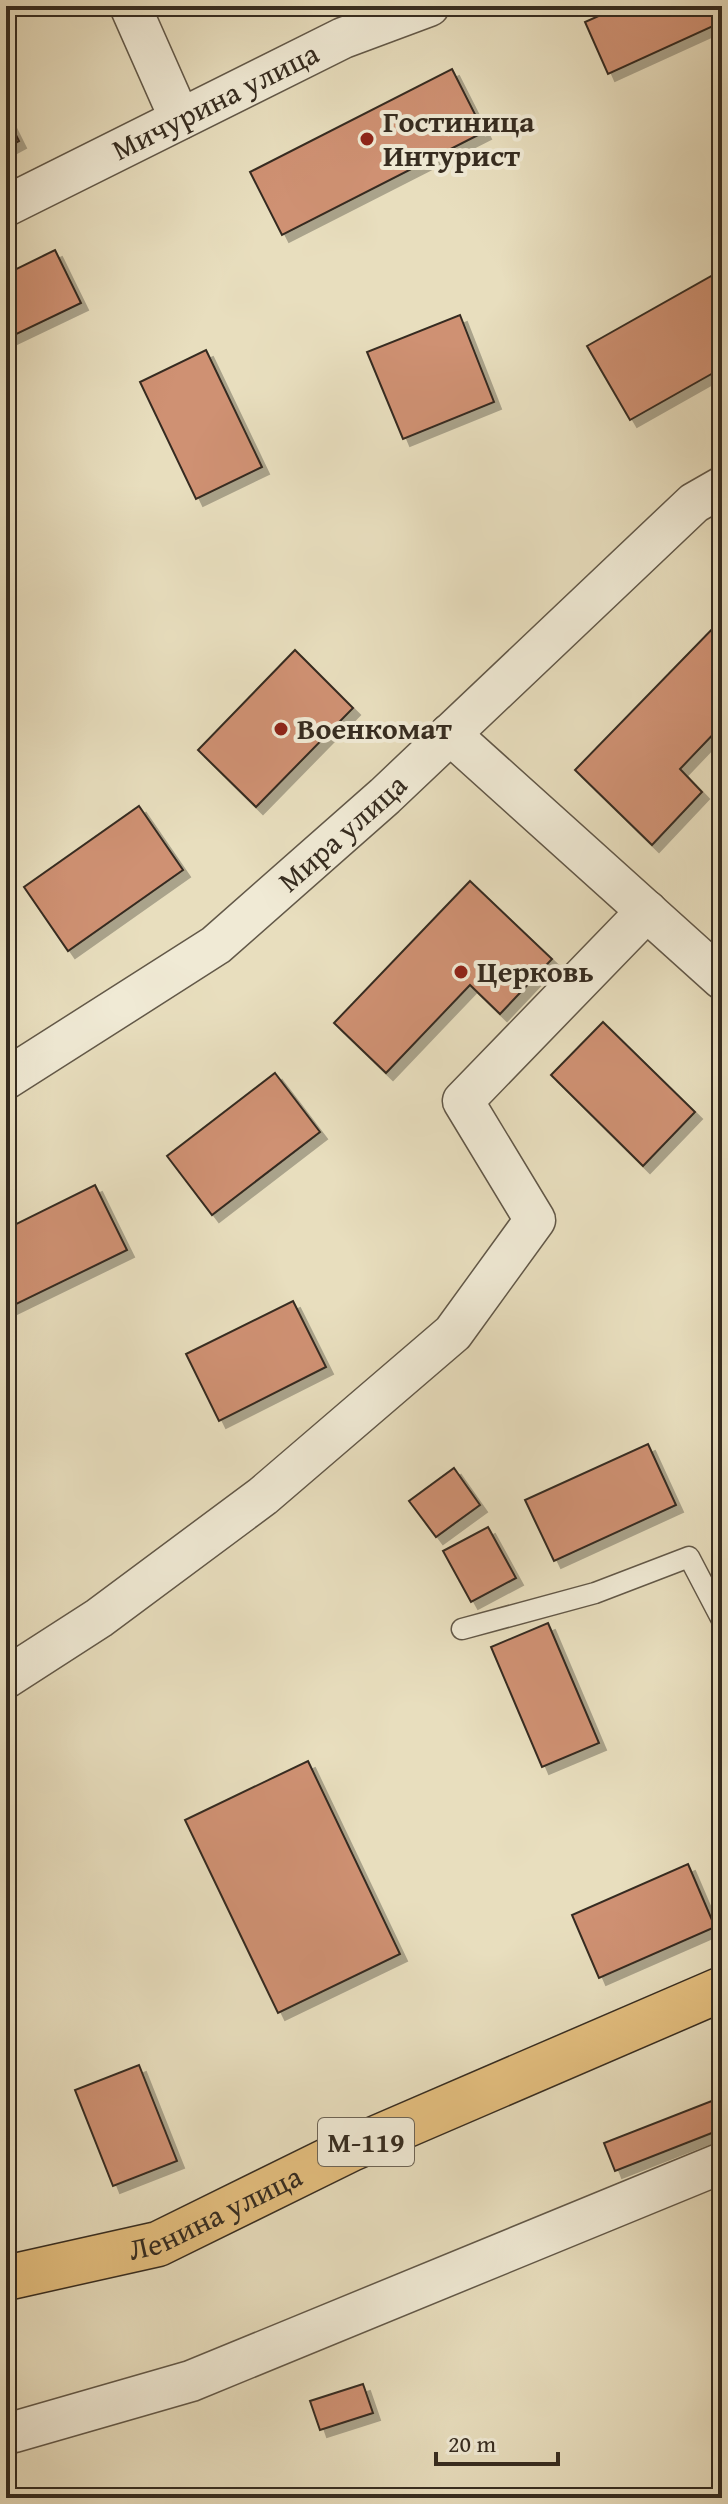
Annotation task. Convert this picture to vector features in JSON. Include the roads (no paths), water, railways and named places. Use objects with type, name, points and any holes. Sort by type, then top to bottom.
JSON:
[{"type":"main road","name":"Ленина улица","points":[[6,2278],[158,2244],[351,2149],[722,1989]]},
{"type":"street","points":[[130,6],[180,119]]},
{"type":"street","name":"Мичурина улица","points":[[6,206],[343,38],[429,6]]},
{"type":"street","name":"Мира улица","points":[[6,1079],[216,945],[385,796],[694,503],[722,487]]},
{"type":"street","points":[[450,734],[722,979]]},
{"type":"street","points":[[6,1678],[99,1618],[263,1496],[453,1333],[535,1220],[463,1101],[647,911]]},
{"type":"street","points":[[6,2432],[191,2381],[722,2163]]},
{"type":"lane","points":[[462,1629],[595,1593],[689,1557],[722,1620]]},
{"type":"place","name":"Гостиница Интурист","points":[[367,139]]},
{"type":"place","name":"Военкомат","points":[[281,729]]},
{"type":"place","name":"Церковь","points":[[461,972]]}]
